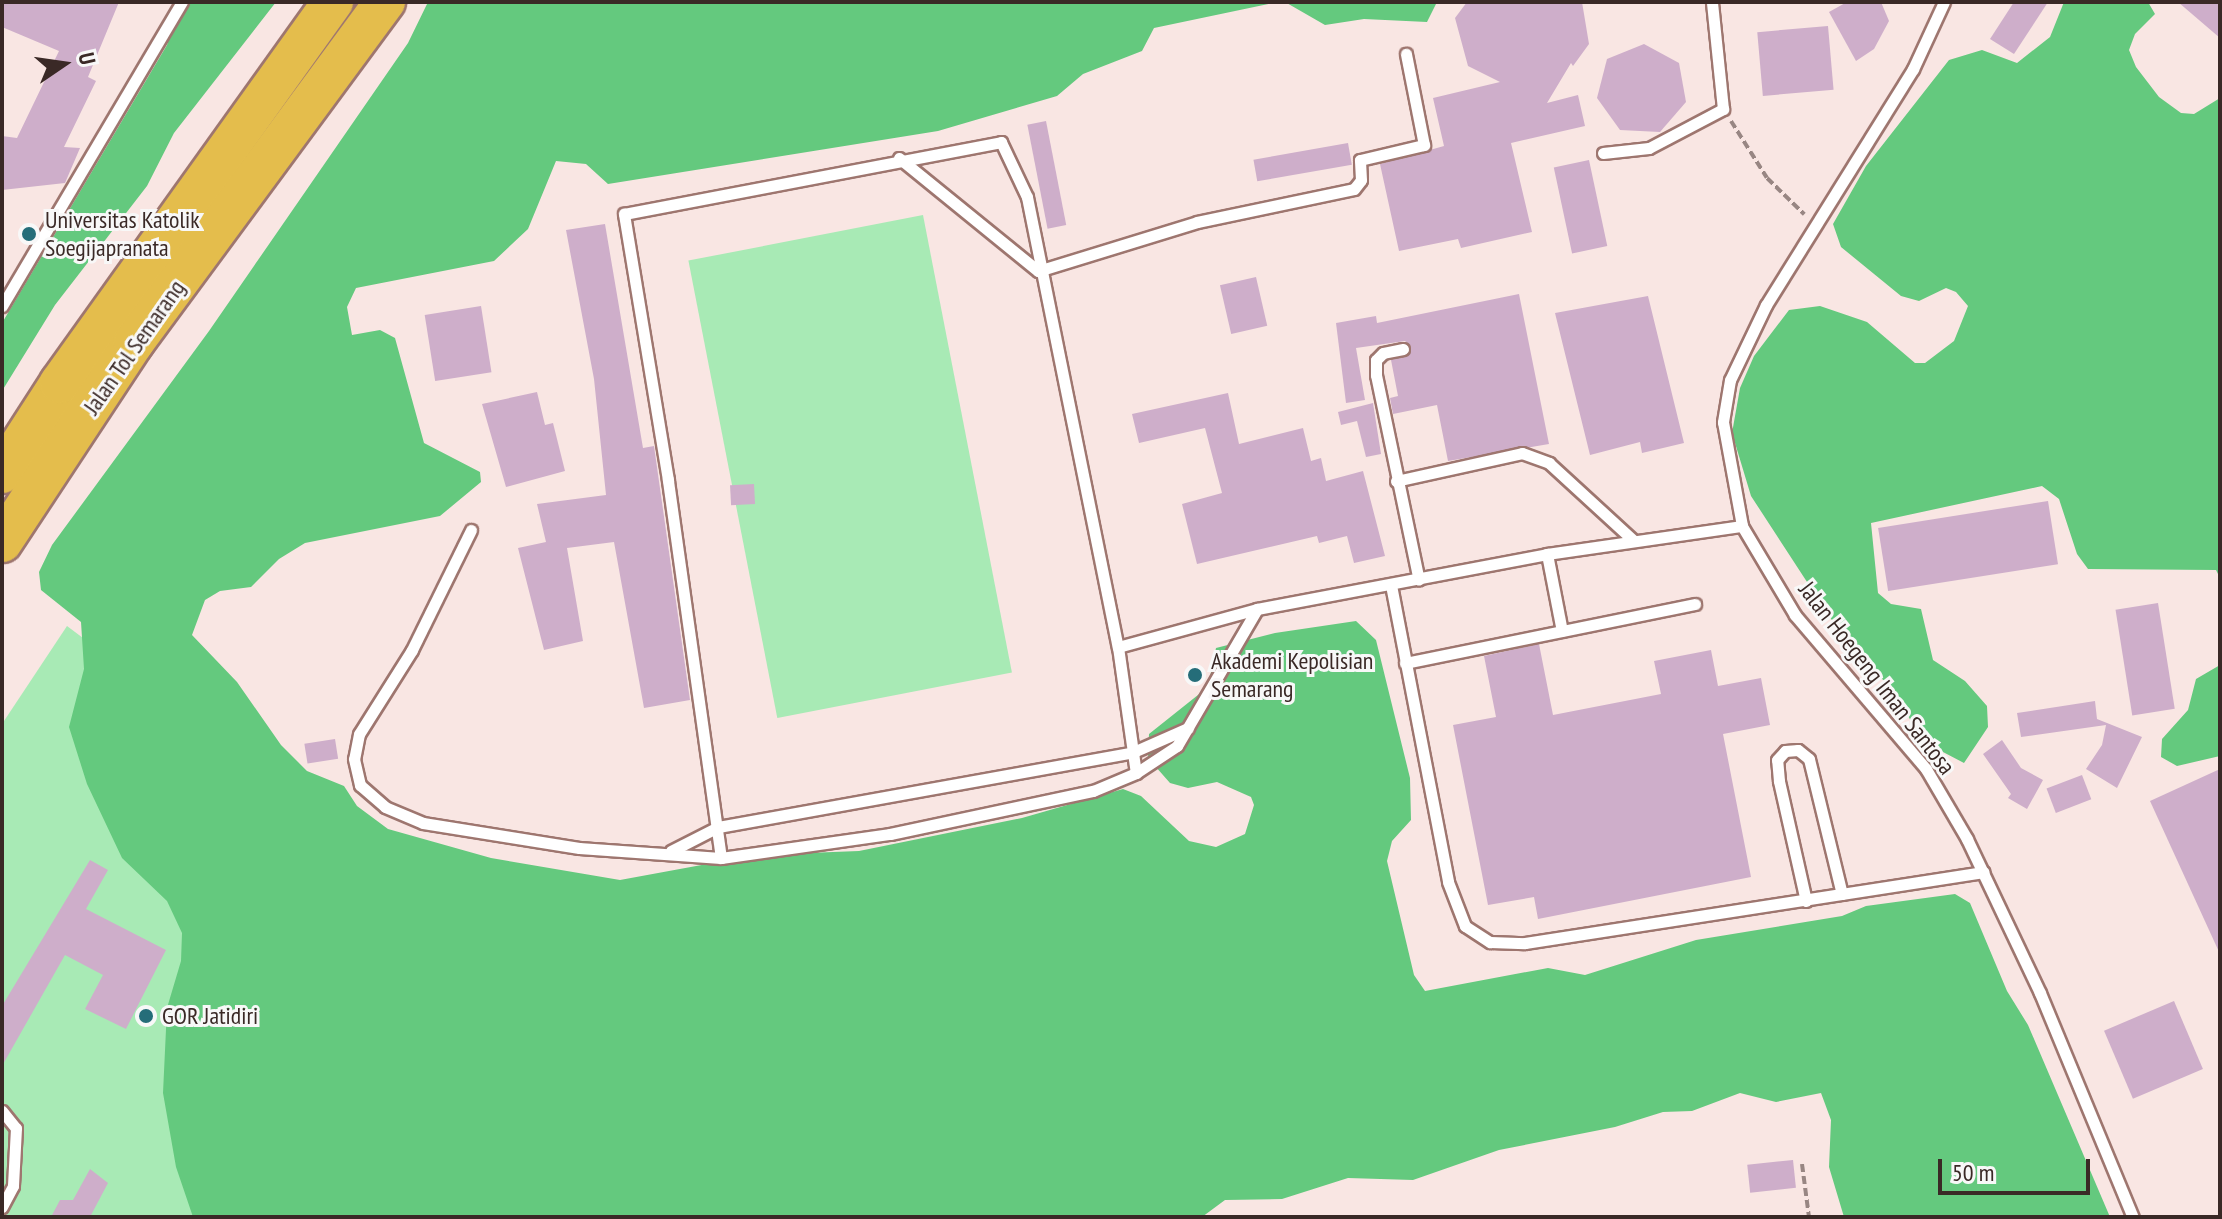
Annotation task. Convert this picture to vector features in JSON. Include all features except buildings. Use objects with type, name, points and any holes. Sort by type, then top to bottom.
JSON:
[{"type":"highway","name":"Jalan Tol Semarang","points":[[2,473],[60,383],[333,2]]},
{"type":"highway","name":"Jalan Tol Semarang","points":[[2,542],[134,342],[385,2]]},
{"type":"lane","points":[[2,306],[6,290],[182,2]]},
{"type":"lane","points":[[1603,153],[1649,148],[1723,109],[1712,2]]},
{"type":"lane","name":"Jalan Hoegeng Iman Santosa","points":[[1944,2],[1913,69],[1766,305],[1730,380],[1723,422],[1742,526],[1795,615],[1926,769],[1984,872],[2133,1217]]},
{"type":"lane","points":[[1038,271],[1197,222],[1354,189],[1361,180],[1360,160],[1424,145],[1406,54]]},
{"type":"lane","points":[[721,858],[624,214],[899,158],[1001,142],[1027,197],[1038,271],[1118,647],[1136,773]]},
{"type":"lane","points":[[899,158],[1038,271]]},
{"type":"lane","points":[[1403,349],[1383,353],[1376,360],[1396,481],[1419,580]]},
{"type":"lane","points":[[1396,481],[1522,453],[1549,463],[1634,541]]},
{"type":"lane","points":[[1118,647],[1257,609],[1547,554],[1742,526]]},
{"type":"lane","points":[[471,530],[412,650],[359,734],[354,759],[360,785],[385,807],[423,823],[579,848],[671,852],[721,858],[890,834],[1093,791],[1136,773],[1177,746],[1257,609]]},
{"type":"lane","points":[[1547,554],[1562,631]]},
{"type":"lane","points":[[1391,585],[1448,882],[1465,926],[1490,942],[1525,943],[1984,872]]},
{"type":"lane","points":[[1405,663],[1695,604]]},
{"type":"lane","points":[[671,852],[718,827],[1131,753],[1189,727]]},
{"type":"lane","points":[[1806,901],[1779,781],[1777,760],[1785,751],[1798,750],[1809,759],[1842,894]]},
{"type":"lane","points":[[2,1111],[16,1128],[13,1186],[2,1207]]},
{"type":"path","points":[[1723,109],[1767,178],[1814,224]]},
{"type":"path","points":[[1802,1164],[1809,1217]]},
{"type":"green space","points":[[179,2],[276,2],[174,133],[147,186],[55,305],[2,391],[2,323],[167,45]]},
{"type":"green space","points":[[428,2],[1278,2],[1154,28],[1142,51],[1083,74],[1057,96],[938,131],[608,184],[586,164],[556,161],[528,229],[494,261],[356,288],[347,307],[352,335],[380,330],[395,338],[424,443],[480,472],[481,482],[440,516],[305,543],[279,559],[251,587],[220,591],[205,600],[192,635],[237,682],[281,745],[307,771],[344,786],[357,806],[388,829],[491,858],[620,880],[756,855],[859,851],[1022,818],[1123,789],[1141,796],[1189,841],[1216,847],[1245,834],[1254,805],[1251,797],[1217,782],[1188,788],[1170,783],[1148,758],[1149,734],[1208,687],[1216,648],[1275,633],[1356,621],[1376,640],[1410,778],[1411,820],[1392,841],[1387,861],[1414,975],[1425,991],[1548,968],[1585,975],[1696,940],[1842,916],[1866,906],[1955,894],[1970,903],[2007,991],[2028,1025],[2110,1217],[1844,1217],[1829,1167],[1831,1120],[1821,1093],[1776,1102],[1740,1093],[1692,1111],[1663,1112],[1615,1127],[1499,1150],[1413,1180],[1348,1178],[1282,1199],[1225,1200],[1202,1217],[193,1217],[176,1167],[163,1093],[167,1008],[181,961],[182,933],[167,901],[122,858],[87,784],[69,727],[84,669],[81,622],[41,590],[39,572],[52,545],[209,331],[408,43]]},
{"type":"green space","points":[[1285,2],[1437,2],[1427,22],[1364,19],[1325,25]]},
{"type":"green space","points":[[2064,2],[2148,2],[2155,14],[2135,34],[2129,50],[2136,67],[2159,97],[2181,113],[2194,114],[2220,98],[2220,578],[2216,570],[2088,569],[2077,554],[2059,499],[2042,486],[1871,523],[1878,593],[1891,604],[1921,609],[1933,660],[1965,681],[1987,706],[1988,727],[1964,763],[1922,741],[1892,687],[1866,666],[1839,631],[1751,496],[1732,433],[1740,388],[1754,356],[1789,310],[1820,306],[1867,322],[1915,363],[1925,363],[1954,341],[1968,306],[1956,292],[1946,288],[1919,301],[1901,296],[1841,247],[1833,224],[1866,166],[1949,60],[1982,50],[2017,63],[2050,37]]},
{"type":"green space","points":[[923,215],[1012,672],[777,718],[688,261]]},
{"type":"green space","name":"GOR Jatidiri","points":[[67,626],[321,816],[257,1217],[2,1217],[2,724]]},
{"type":"green space","points":[[2220,665],[2220,756],[2177,766],[2161,757],[2162,739],[2188,710],[2196,679]]},
{"type":"place","name":"Universitas Katolik Soegijapranata","points":[[29,234]]},
{"type":"place","name":"Akademi Kepolisian Semarang","points":[[1195,675]]},
{"type":"place","name":"GOR Jatidiri","points":[[146,1016]]}]
